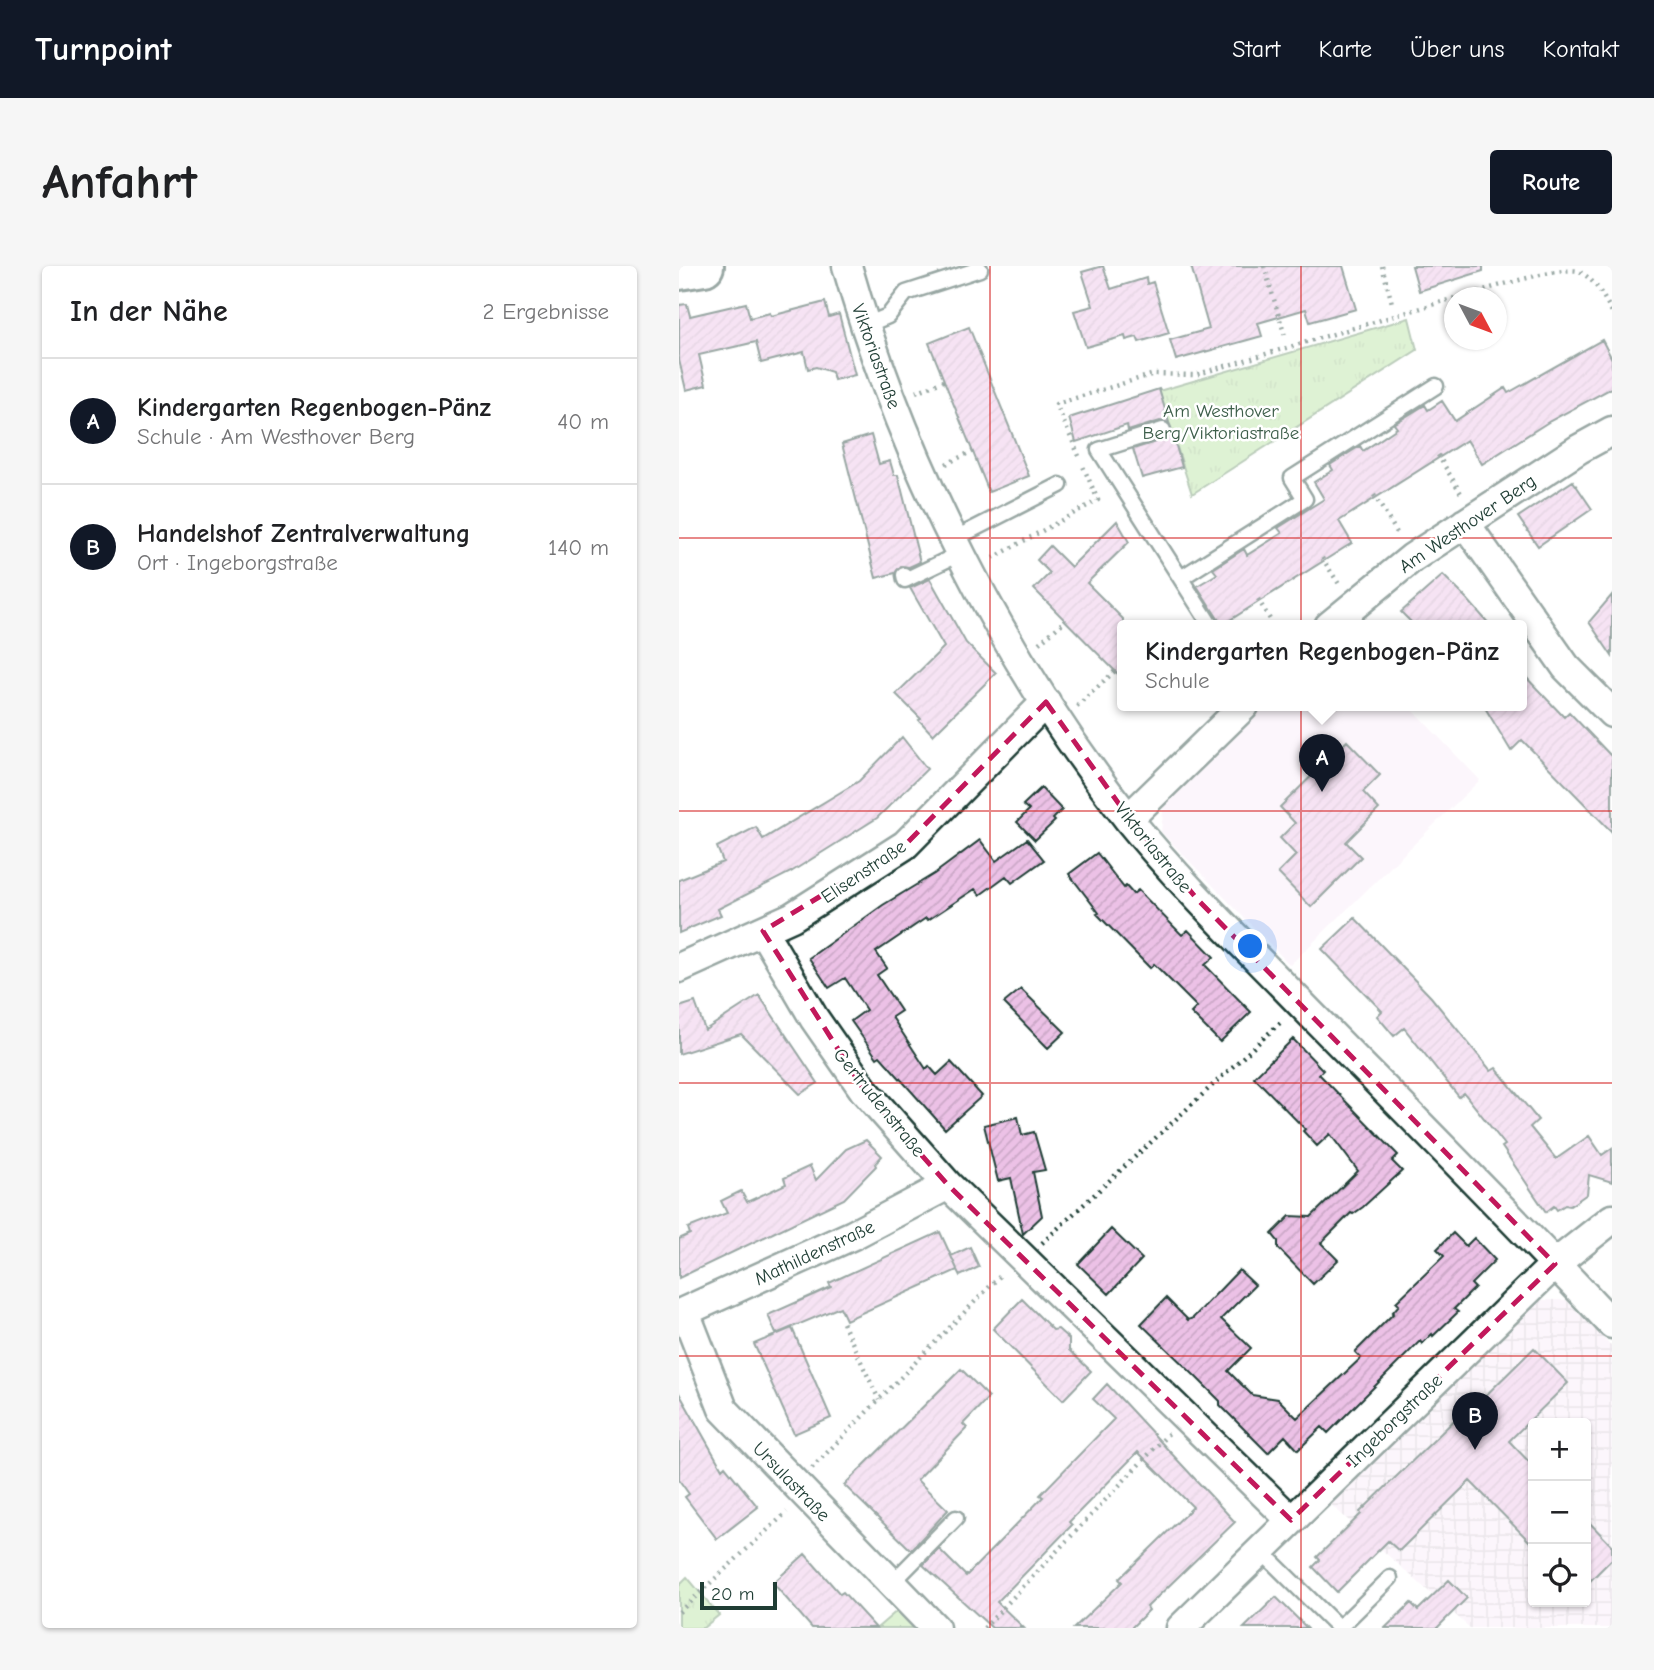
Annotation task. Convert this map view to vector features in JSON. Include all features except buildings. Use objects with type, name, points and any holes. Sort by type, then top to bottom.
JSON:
[{"type":"main road","points":[[679,270],[704,266]]},
{"type":"street","name":"Viktoriastraße","points":[[847,266],[864,326],[923,475],[961,554],[1053,712],[1129,818],[1198,900],[1612,1324]]},
{"type":"street","name":"Am Westhover Berg","points":[[1336,620],[1412,558],[1612,430]]},
{"type":"street","points":[[1470,520],[1566,667],[1612,713]]},
{"type":"street","points":[[1129,818],[1239,711]]},
{"type":"street","name":"Elisenstraße","points":[[679,968],[792,917],[905,845],[1053,712]]},
{"type":"street","name":"Gertrudenstraße","points":[[762,931],[814,1018],[865,1090],[948,1185],[1291,1520]]},
{"type":"street","name":"Mathildenstraße","points":[[682,1313],[853,1235],[948,1185]]},
{"type":"street","name":"Ingeborgstraße","points":[[1181,1628],[1555,1264],[1612,1219]]},
{"type":"street","name":"Ursulastraße","points":[[682,1313],[723,1409],[935,1628]]},
{"type":"lane","points":[[864,326],[888,316],[906,293],[980,270]]},
{"type":"lane","points":[[1181,578],[1305,499],[1292,478],[1436,386]]},
{"type":"lane","points":[[1163,430],[1099,450],[1207,620]]},
{"type":"lane","points":[[904,575],[905,580],[961,554],[1060,485]]},
{"type":"lane","points":[[891,1584],[955,1518]]},
{"type":"lane","points":[[1260,1550],[1339,1628],[1389,1578]]},
{"type":"path","points":[[1264,266],[1285,336]]},
{"type":"path","points":[[1382,266],[1392,303]]},
{"type":"path","points":[[1494,287],[1552,270],[1577,270],[1598,286],[1612,312]]},
{"type":"path","points":[[961,554],[1098,500],[1056,404],[1154,374],[1195,375],[1444,302]]},
{"type":"path","points":[[1438,455],[1470,520]]},
{"type":"path","points":[[1374,495],[1412,558]]},
{"type":"path","points":[[1258,599],[1270,620]]},
{"type":"path","points":[[1053,712],[1115,671]]},
{"type":"path","points":[[679,1612],[801,1490],[879,1400],[1022,1258],[1301,1003]]},
{"type":"path","points":[[843,1323],[879,1400]]},
{"type":"path","points":[[984,1628],[1185,1417]]},
{"type":"highlighted area","points":[[1046,702],[1129,818],[1198,900],[1555,1264],[1291,1520],[948,1185],[864,1090],[763,931],[905,845]]},
{"type":"shaded area","points":[[1257,711],[1414,711],[1480,780],[1290,965],[1161,832],[1164,803]]},
{"type":"shaded area","points":[[1538,1300],[1566,1300],[1612,1347],[1612,1628],[1470,1628],[1330,1504]]},
{"type":"green space","name":"Am Westhover Berg/Viktoriastraße","points":[[1409,318],[1417,350],[1192,494],[1159,391]]},
{"type":"green space","points":[[687,1577],[719,1615],[703,1628],[679,1628],[679,1585]]},
{"type":"green space","points":[[898,1610],[915,1628],[877,1628]]},
{"type":"place","name":"Kindergarten Regenbogen-Pänz","points":[[1322,792]]},
{"type":"place","name":"Handelshof Zentralverwaltung","points":[[1475,1450]]}]
